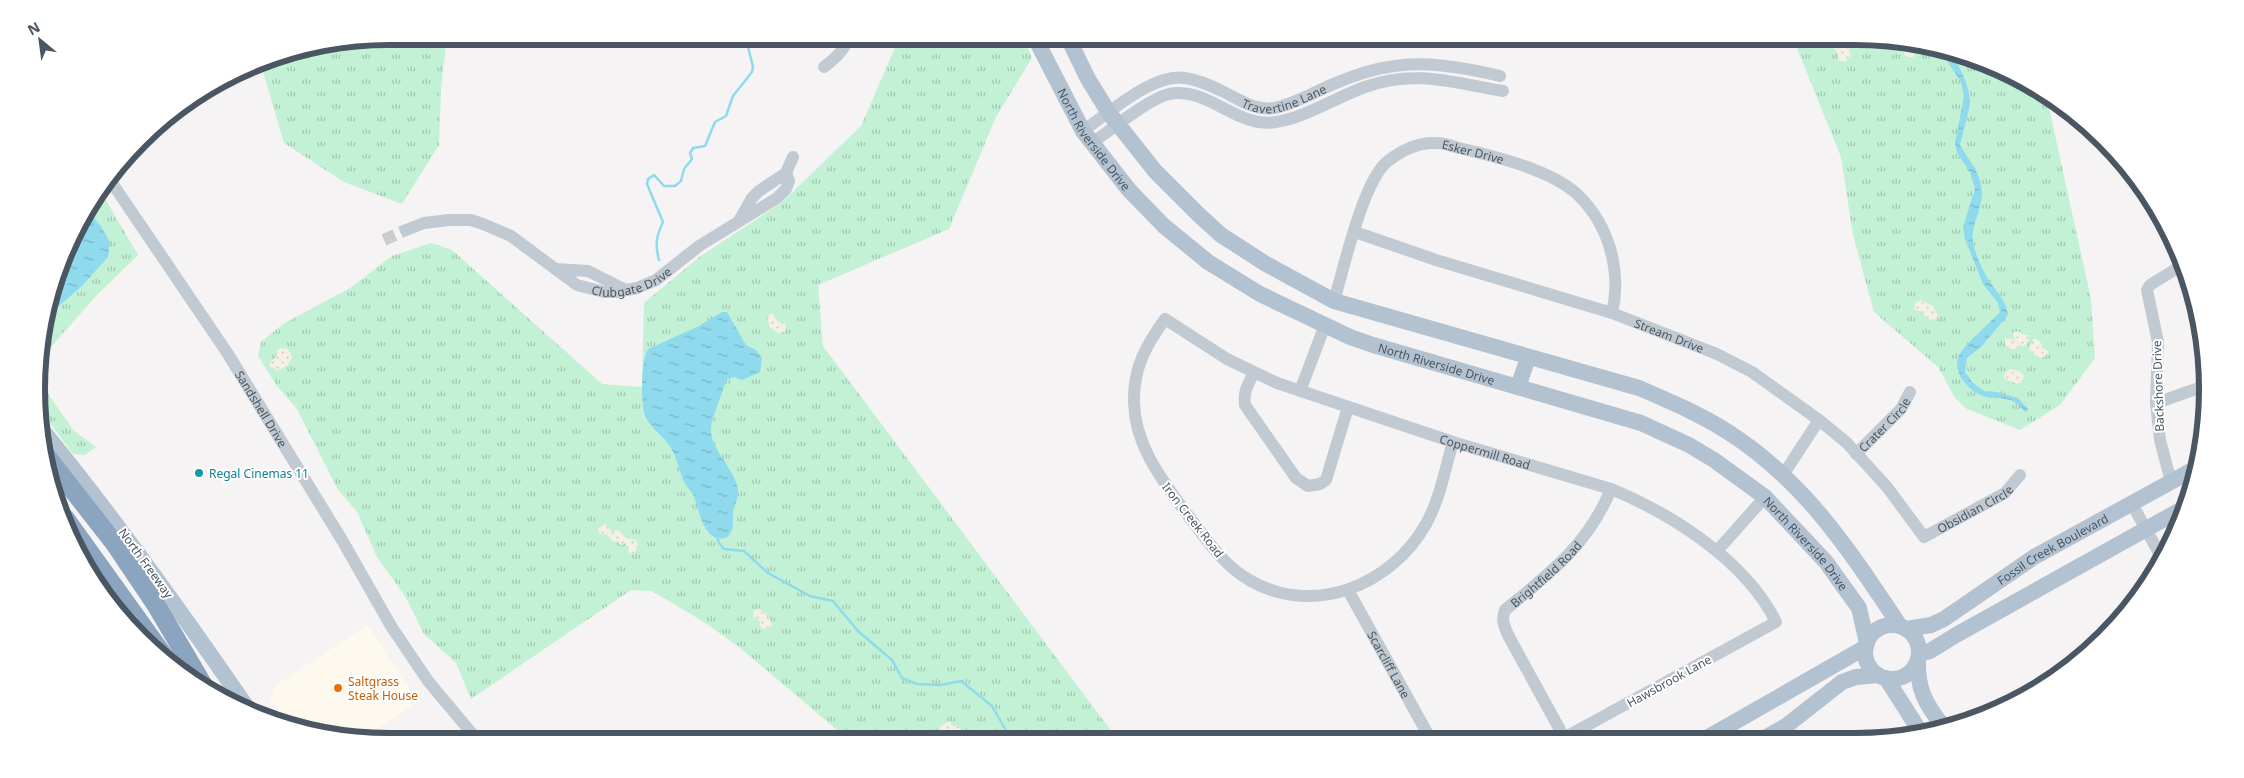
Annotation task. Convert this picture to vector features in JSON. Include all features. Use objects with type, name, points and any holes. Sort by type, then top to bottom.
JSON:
[{"type":"highway","points":[[54,466],[115,544],[156,605],[197,674]]},
{"type":"highway","points":[[77,535],[149,635]]},
{"type":"main road","name":"North Riverside Drive","points":[[1039,45],[1087,137],[1129,190],[1164,226],[1193,250],[1233,279],[1260,294],[1325,325],[1374,345],[1641,423],[1689,445],[1765,497],[1809,542],[1840,580],[1859,608],[1866,645]]},
{"type":"main road","name":"North Riverside Drive","points":[[1071,45],[1088,79],[1114,119],[1156,171],[1221,235],[1266,264],[1334,301],[1528,358],[1639,388],[1687,409],[1728,431],[1783,474],[1821,514],[1843,541],[1903,627]]},
{"type":"main road","points":[[1325,325],[1334,301]]},
{"type":"main road","points":[[1518,387],[1528,358]]},
{"type":"main road","name":"North Freeway","points":[[49,438],[158,578],[242,700]]},
{"type":"main road","name":"Fossil Creek Boulevard","points":[[1903,627],[1931,625],[1944,619],[1991,584],[2034,557],[2188,472]]},
{"type":"main road","points":[[1765,497],[1783,474]]},
{"type":"main road","points":[[1774,733],[1786,726],[1842,682],[1856,677],[1902,677],[1909,673],[1919,656],[2176,512]]},
{"type":"main road","points":[[1917,727],[1882,676],[1873,670],[1866,659],[1866,645],[1870,636],[1884,626],[1903,627],[1917,640],[1919,656],[1917,678],[1923,698],[1940,722]]},
{"type":"main road","points":[[1715,733],[1866,645]]},
{"type":"street","points":[[824,67],[846,45]]},
{"type":"street","name":"Travertine Lane","points":[[1114,119],[1148,86],[1164,80],[1184,78],[1207,84],[1250,106],[1261,108],[1281,106],[1363,72],[1391,65],[1447,64],[1500,76]]},
{"type":"street","name":"Travertine Lane","points":[[1087,137],[1114,119],[1167,94],[1183,93],[1202,98],[1245,119],[1259,123],[1286,120],[1367,86],[1394,80],[1445,79],[1504,91]]},
{"type":"street","name":"Esker Drive","points":[[1334,301],[1371,185],[1387,162],[1412,146],[1437,143],[1492,155],[1559,180],[1578,195],[1594,213],[1609,242],[1616,274],[1616,297],[1612,313]]},
{"type":"street","name":"Clubgate Drive","points":[[406,230],[424,223],[471,220],[511,236],[556,269],[588,271],[626,290],[637,288],[656,280],[694,249],[734,225],[740,219],[752,198],[786,173],[793,157]]},
{"type":"street","name":"Sandshell Drive","points":[[113,184],[228,354],[342,540],[391,626],[428,681],[471,733]]},
{"type":"street","name":"Stream Drive","points":[[1355,232],[1436,260],[1612,313],[1717,354],[1752,372],[1819,420],[1856,454],[1887,487],[1924,537]]},
{"type":"street","name":"Backshore Drive","points":[[2171,482],[2160,440],[2156,403],[2158,342],[2147,290],[2150,285],[2177,268]]},
{"type":"street","name":"Coppermill Road","points":[[1165,319],[1219,354],[1254,373],[1300,391],[1453,442],[1611,489],[1669,517],[1716,551],[1764,600],[1776,622]]},
{"type":"street","name":"Iron Creek Road","points":[[1165,319],[1142,354],[1134,390],[1136,427],[1145,451],[1158,475],[1213,548],[1251,582],[1286,594],[1323,596],[1348,590],[1382,574],[1401,558],[1417,538],[1433,508],[1453,442]]},
{"type":"street","points":[[1300,391],[1325,325]]},
{"type":"street","points":[[1254,373],[1246,388],[1245,405],[1296,478],[1308,486],[1320,484],[1326,480],[1348,407]]},
{"type":"street","points":[[2156,403],[2199,388]]},
{"type":"street","name":"Crater Circle","points":[[1856,454],[1901,409],[1910,392]]},
{"type":"street","points":[[1783,474],[1819,420]]},
{"type":"street","name":"Obsidian Circle","points":[[1924,537],[2005,493],[2020,475]]},
{"type":"street","name":"Brightfield Road","points":[[1561,733],[1502,623],[1502,617],[1505,610],[1562,563],[1573,551],[1595,521],[1611,489]]},
{"type":"street","points":[[1716,551],[1765,497]]},
{"type":"street","points":[[2132,504],[2158,552]]},
{"type":"street","name":"Scarcliff Lane","points":[[1348,590],[1427,733]]},
{"type":"street","name":"Hawsbrook Lane","points":[[1575,733],[1776,622]]},
{"type":"shaded area","points":[[367,625],[418,702],[373,732],[344,730],[281,716],[270,700],[275,686]]},
{"type":"green space","points":[[389,45],[446,45],[441,88],[439,145],[402,204],[344,182],[284,143],[262,69],[300,57],[344,48]]},
{"type":"green space","points":[[896,45],[1027,45],[1032,58],[996,117],[949,229],[818,285],[823,346],[1113,733],[841,733],[739,647],[704,622],[652,591],[631,590],[471,699],[456,663],[424,634],[405,596],[377,557],[357,512],[337,488],[297,409],[277,386],[258,356],[261,342],[283,324],[350,288],[392,256],[431,243],[452,250],[602,384],[642,387],[644,303],[698,258],[781,203],[861,126]]},
{"type":"green space","points":[[1796,45],[1877,46],[1900,48],[1944,57],[1966,63],[2007,80],[2048,105],[2091,299],[2095,358],[2060,405],[2020,430],[1967,409],[1955,398],[1938,367],[1874,312],[1853,235],[1841,157]]},
{"type":"green space","points":[[104,197],[138,255],[97,295],[48,350],[52,322],[63,278],[80,237]]},
{"type":"green space","points":[[45,390],[74,431],[96,447],[85,455],[73,454],[47,419]]},
{"type":"sand","points":[[1832,45],[1847,45],[1851,56],[1843,63],[1838,59],[1838,54]]},
{"type":"sand","points":[[1902,48],[1914,51],[1914,57],[1907,57]]},
{"type":"sand","points":[[1921,300],[1933,306],[1938,319],[1929,320],[1922,311],[1914,310],[1915,303]]},
{"type":"sand","points":[[772,313],[778,322],[785,323],[785,332],[778,333],[770,327],[767,317]]},
{"type":"sand","points":[[2018,331],[2023,335],[2030,335],[2027,344],[2023,346],[2014,337],[2013,332]]},
{"type":"sand","points":[[2005,338],[2014,340],[2019,347],[2017,349],[2009,349],[2005,344]]},
{"type":"sand","points":[[2036,339],[2041,343],[2042,348],[2049,351],[2043,357],[2038,358],[2029,349],[2032,340]]},
{"type":"sand","points":[[281,348],[288,349],[292,357],[288,365],[277,371],[270,366],[270,362],[276,357],[277,350]]},
{"type":"sand","points":[[2010,369],[2021,372],[2024,376],[2021,383],[2017,384],[2004,379],[2004,374]]},
{"type":"sand","points":[[605,524],[612,532],[618,530],[626,538],[636,540],[638,546],[634,554],[629,553],[626,543],[621,545],[617,541],[613,542],[608,535],[600,534],[598,529]]},
{"type":"sand","points":[[758,608],[764,612],[772,623],[771,627],[763,629],[760,626],[760,621],[753,617],[753,611]]},
{"type":"sand","points":[[950,721],[952,726],[958,726],[962,731],[961,733],[944,733],[940,732],[940,726]]},
{"type":"water","points":[[1945,57],[1956,60],[1965,79],[1969,93],[1970,105],[1960,145],[1976,171],[1981,185],[1981,201],[1973,231],[1973,243],[1984,271],[2004,301],[2008,315],[1982,346],[1967,358],[1965,372],[1973,383],[1984,391],[2018,398],[2029,410],[2025,412],[2014,402],[1986,397],[1970,389],[1962,380],[1958,369],[1957,363],[1961,353],[1970,341],[2000,312],[1998,303],[1983,284],[1965,239],[1963,227],[1975,189],[1970,172],[1957,153],[1955,143],[1964,96],[1961,82]]},
{"type":"water","points":[[92,216],[110,242],[108,257],[81,287],[55,309],[71,257]]},
{"type":"water","points":[[722,312],[727,312],[746,345],[756,350],[762,358],[760,372],[742,380],[734,377],[726,380],[712,423],[714,443],[733,475],[738,490],[738,497],[733,512],[732,530],[725,538],[712,535],[704,526],[694,496],[683,480],[673,452],[668,443],[646,418],[642,389],[644,362],[648,349],[697,327]]},
{"type":"waterway","points":[[659,260],[657,241],[663,222],[647,184],[648,179],[654,175],[664,186],[675,186],[681,181],[684,169],[692,159],[690,153],[693,148],[705,146],[715,122],[726,116],[733,96],[752,72],[753,67],[747,45]]},
{"type":"waterway","points":[[717,536],[719,543],[724,549],[744,551],[768,573],[810,596],[833,601],[858,631],[892,660],[902,678],[917,684],[941,685],[961,681],[992,706],[1007,733]]},
{"type":"tunnel","points":[[384,240],[406,230]]},
{"type":"place","name":"Regal Cinemas 11","points":[[199,473]]},
{"type":"place","name":"Saltgrass Steak House","points":[[338,688]]}]
